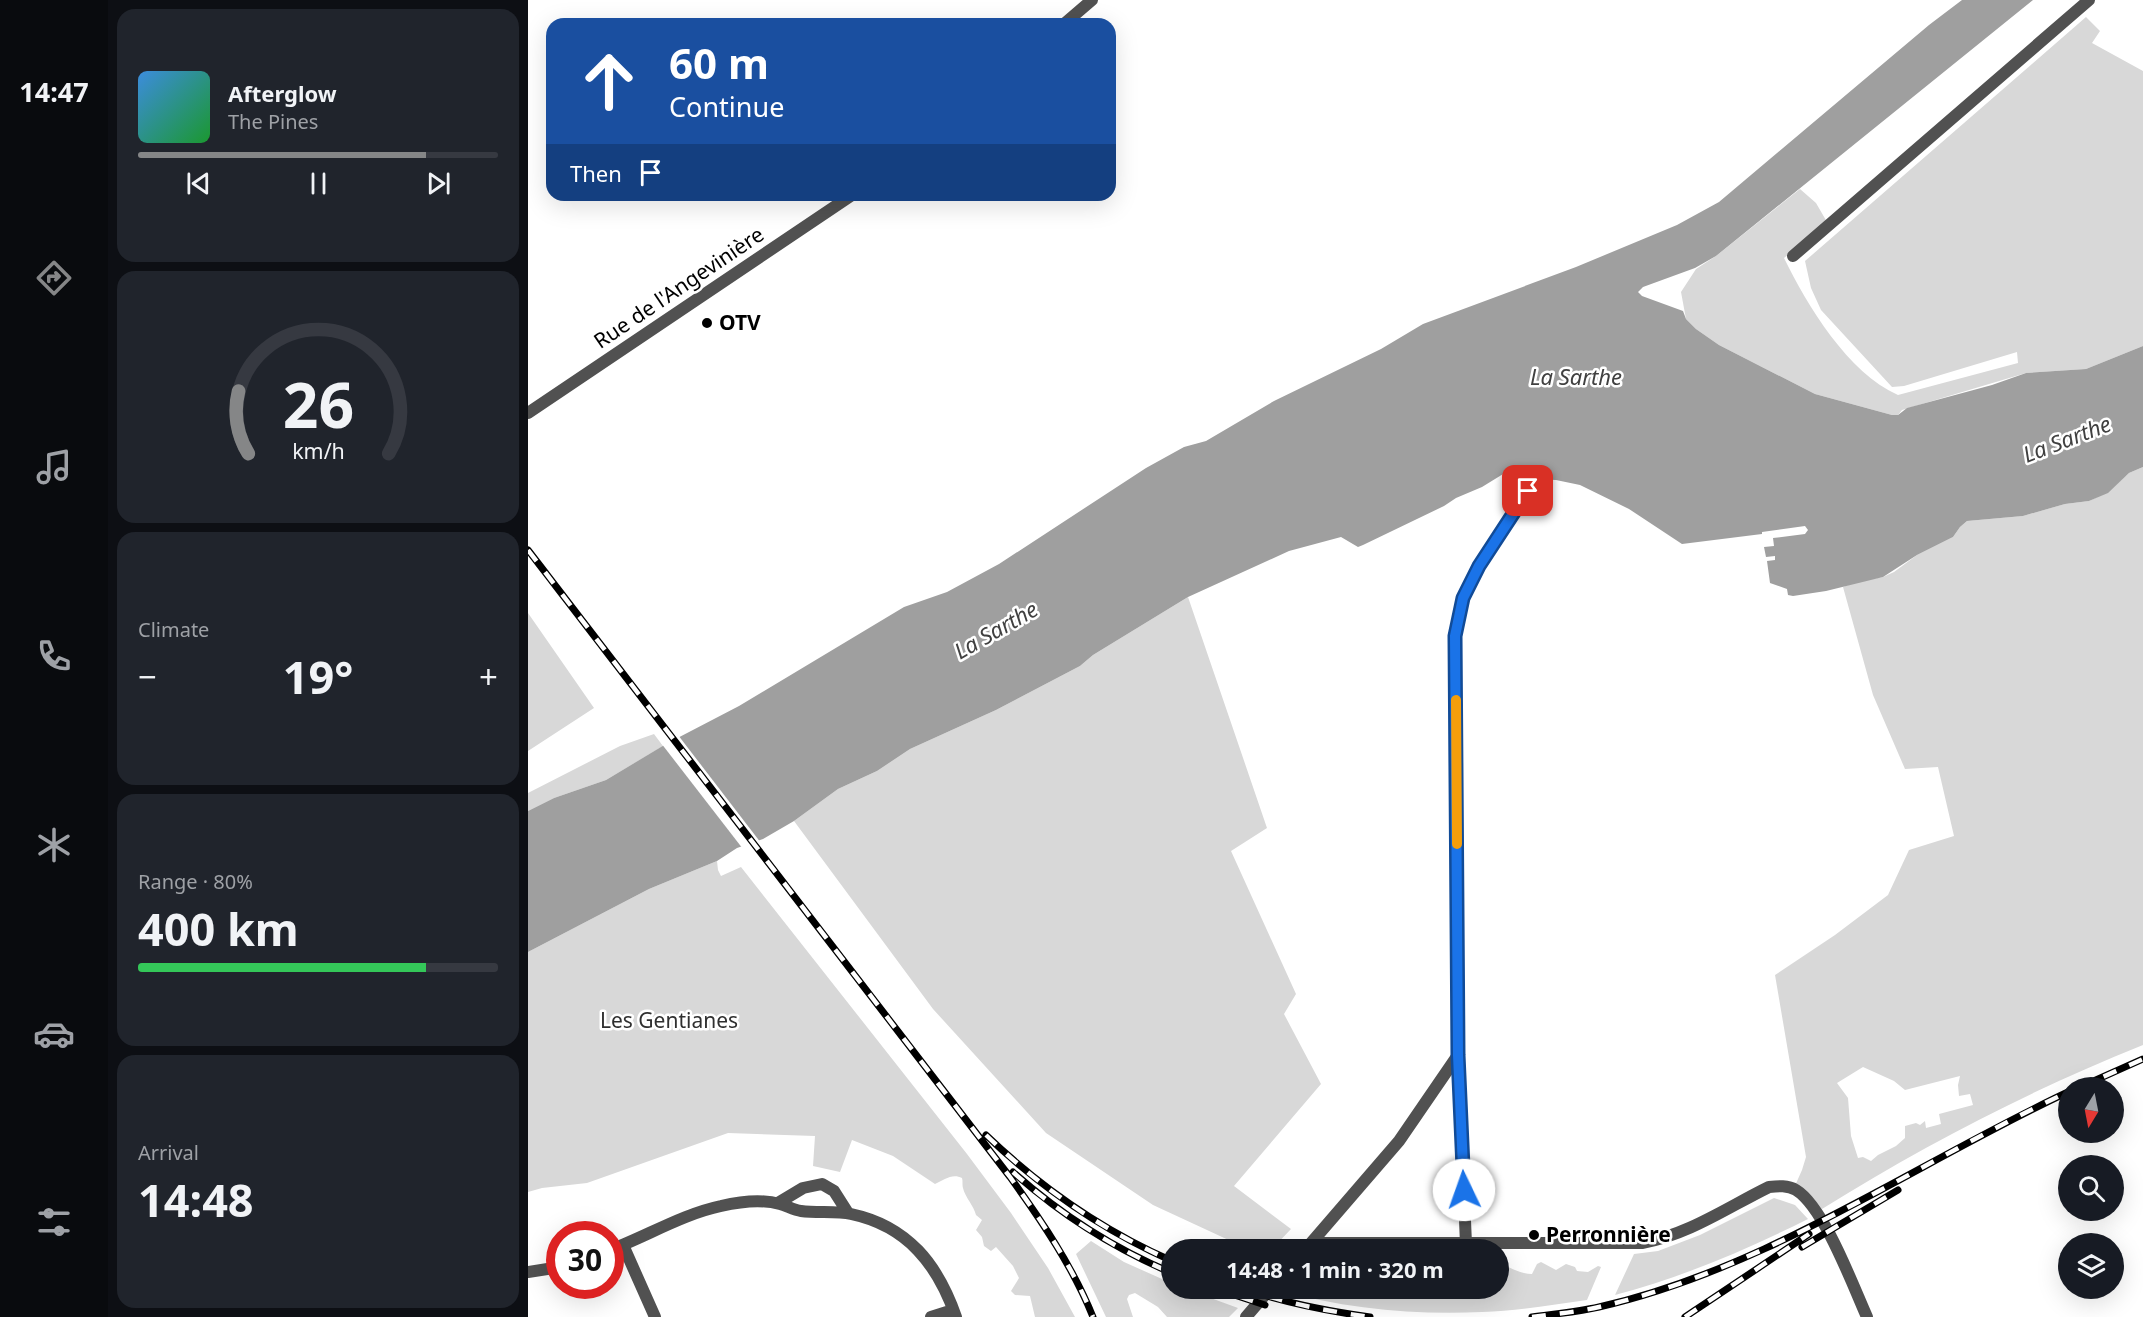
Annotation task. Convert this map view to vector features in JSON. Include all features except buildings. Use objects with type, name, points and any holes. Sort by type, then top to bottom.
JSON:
[{"type":"street","points":[[1071,18],[1092,0]]},
{"type":"street","points":[[1793,256],[2088,0]]},
{"type":"street","name":"Rue de l'Angevinière","points":[[528,413],[843,201]]},
{"type":"street","points":[[1466,1239],[1458,1055],[1455,636],[1463,598],[1479,566],[1528,491]]},
{"type":"street","points":[[1314,1239],[1399,1141],[1458,1055]]},
{"type":"street","points":[[778,1203],[803,1188],[822,1184],[834,1191],[848,1213]]},
{"type":"street","points":[[1509,1244],[1650,1242],[1685,1230],[1769,1187],[1779,1185],[1794,1188],[1815,1212],[1832,1238],[1867,1317]]},
{"type":"street","points":[[624,1245],[719,1206],[778,1203],[798,1211],[826,1214],[848,1213],[880,1223],[896,1231],[920,1250],[939,1277],[955,1313],[931,1317]]},
{"type":"street","points":[[624,1247],[655,1317]]},
{"type":"street","points":[[528,1272],[546,1269]]},
{"type":"street","points":[[1246,1317],[1262,1299]]},
{"type":"green space","points":[[2086,17],[2100,31],[2092,43],[2143,71],[2143,346],[2086,369],[2026,373],[1892,415],[1815,394],[1719,345],[1686,319],[1681,292],[1696,269],[1716,256],[1800,189],[1816,203],[1827,222],[1784,258],[1817,316],[1831,336],[1862,371],[1898,395],[2018,363],[2017,352],[1904,386],[1892,387],[1821,310],[1811,288],[1805,261]]},
{"type":"green space","points":[[2143,467],[2143,1045],[2069,1077],[2058,1077],[2058,1082],[1939,1141],[1822,1209],[1814,1199],[1794,1188],[1806,1157],[1775,975],[1835,935],[1888,895],[1909,850],[1954,836],[1938,767],[1905,769],[1873,695],[1843,587],[1894,572],[1917,555],[1953,537],[1967,521],[2023,516],[2065,504],[2089,501],[2108,492],[2129,473]],"holes":[[[1863,1067],[1894,1081],[1905,1090],[1960,1076],[1959,1096],[1970,1094],[1973,1105],[1939,1114],[1941,1124],[1926,1128],[1925,1121],[1920,1125],[1916,1123],[1905,1126],[1905,1138],[1896,1146],[1871,1161],[1863,1157],[1858,1158],[1851,1136],[1848,1098],[1837,1083]]]},
{"type":"green space","points":[[1188,597],[1267,828],[1231,851],[1296,994],[1284,1014],[1321,1084],[1234,1186],[1291,1229],[1282,1239],[1226,1239],[1153,1205],[1046,1133],[933,1009],[794,821],[838,789],[877,771],[910,749],[996,710],[1080,666],[1093,655]]},
{"type":"green space","points":[[528,613],[594,708],[528,751]]},
{"type":"green space","points":[[654,734],[663,746],[606,780],[554,798],[528,811],[528,793],[620,746]]},
{"type":"green space","name":"Les Gentianes","points":[[717,861],[721,876],[741,867],[967,1154],[1048,1268],[1075,1317],[1035,1317],[1030,1296],[1015,1295],[1011,1291],[1019,1278],[1013,1266],[996,1247],[991,1251],[984,1246],[982,1237],[976,1230],[982,1220],[976,1215],[966,1195],[962,1178],[951,1177],[935,1184],[893,1156],[852,1140],[840,1172],[813,1166],[815,1136],[728,1133],[587,1183],[542,1188],[528,1192],[528,952],[649,889]]},
{"type":"green space","points":[[1774,1198],[1795,1205],[1808,1219],[1714,1262],[1615,1295],[1634,1254],[1658,1251],[1700,1235]]},
{"type":"green space","points":[[1091,1241],[1124,1262],[1161,1279],[1161,1299],[1213,1299],[1238,1308],[1229,1317],[1167,1317],[1158,1307],[1135,1293],[1129,1295],[1127,1299],[1133,1317],[1106,1317],[1076,1254]]},
{"type":"green space","points":[[1541,1262],[1556,1270],[1566,1264],[1575,1267],[1577,1271],[1588,1272],[1598,1266],[1601,1267],[1587,1300],[1534,1308],[1457,1313],[1406,1311],[1314,1299],[1509,1299],[1509,1268],[1532,1274],[1537,1264]]},
{"type":"water","name":"La Sarthe","points":[[1962,0],[2033,0],[1716,256],[1695,268],[1643,287],[1638,292],[1642,296],[1683,311],[1686,319],[1696,329],[1719,345],[1815,394],[1892,415],[1898,415],[1907,408],[1992,385],[2026,373],[2086,369],[2143,346],[2143,467],[2129,473],[2108,493],[2089,501],[2065,504],[2023,516],[1967,521],[1953,537],[1917,555],[1883,577],[1826,591],[1793,596],[1788,595],[1787,589],[1770,583],[1767,561],[1775,560],[1775,556],[1766,557],[1764,547],[1774,546],[1773,538],[1805,534],[1808,530],[1805,526],[1682,544],[1629,509],[1580,485],[1556,480],[1531,479],[1515,471],[1508,471],[1482,487],[1358,547],[1341,537],[1289,551],[1188,597],[1093,655],[1080,666],[996,710],[910,749],[877,771],[838,789],[794,821],[763,839],[737,848],[717,861],[649,889],[528,952],[528,811],[554,798],[606,780],[666,744],[739,706],[904,607],[947,592],[999,564],[1146,468],[1184,447],[1206,441],[1274,401],[1381,349],[1423,324],[1576,267],[1677,225],[1719,202],[1929,25]]},
{"type":"pier","points":[[678,735],[761,843],[743,849],[661,743]]},
{"type":"railway","points":[[528,550],[1010,1177],[1066,1262],[1093,1317]]},
{"type":"railway","points":[[2103,1077],[2143,1059]]},
{"type":"railway","points":[[1532,1317],[1599,1307],[1661,1290],[1722,1268],[1839,1212],[2058,1097]]},
{"type":"railway","points":[[986,1135],[1028,1173],[1073,1206],[1121,1236],[1161,1256]]},
{"type":"railway","points":[[1013,1172],[1049,1202],[1088,1229],[1129,1253],[1161,1268]]},
{"type":"railway","points":[[1802,1247],[1898,1190]]},
{"type":"railway","points":[[1685,1317],[1809,1234]]},
{"type":"railway","points":[[1247,1299],[1265,1305]]},
{"type":"railway","points":[[1278,1299],[1370,1317]]},
{"type":"slow traffic","points":[[1456,700],[1457,844]]},
{"type":"place","name":"OTV","points":[[707,323]]},
{"type":"place","name":"Perronnière","points":[[1534,1235]]},
{"type":"route","points":[[1464,1190],[1458,1055],[1455,636],[1463,598],[1479,566],[1528,491]]}]
